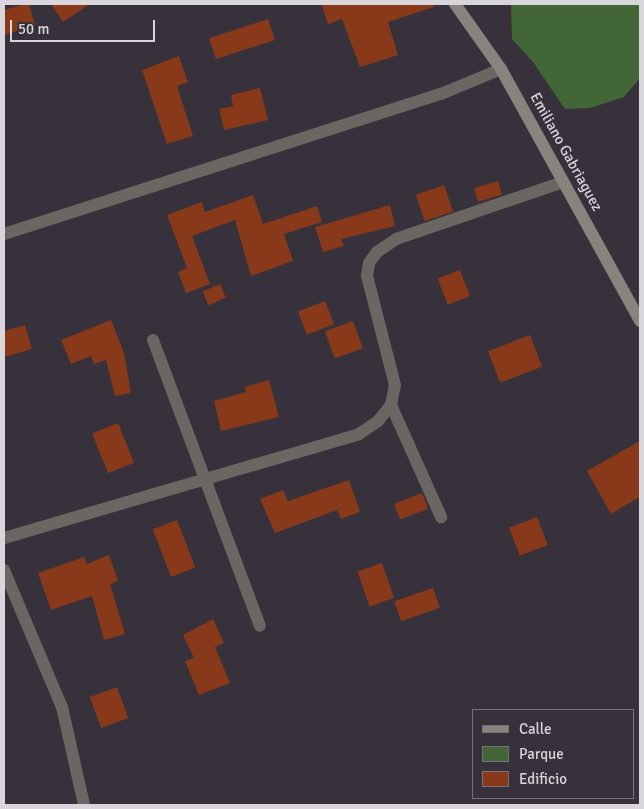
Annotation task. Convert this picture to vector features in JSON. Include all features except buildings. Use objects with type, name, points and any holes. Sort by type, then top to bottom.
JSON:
[{"type":"main road","name":"Emiliano Gabriaguez","points":[[455,4],[501,70],[640,321]]},
{"type":"street","points":[[4,234],[441,94],[501,70]]},
{"type":"street","points":[[4,538],[208,480],[359,434],[378,421],[391,405],[395,385],[367,276],[369,263],[377,252],[396,239],[563,182]]},
{"type":"street","points":[[153,340],[208,480],[260,626]]},
{"type":"street","points":[[391,405],[441,516]]},
{"type":"street","points":[[4,570],[62,707],[84,805]]},
{"type":"green space","points":[[511,4],[640,4],[640,78],[624,97],[590,108],[565,109],[533,62],[512,39]]}]
